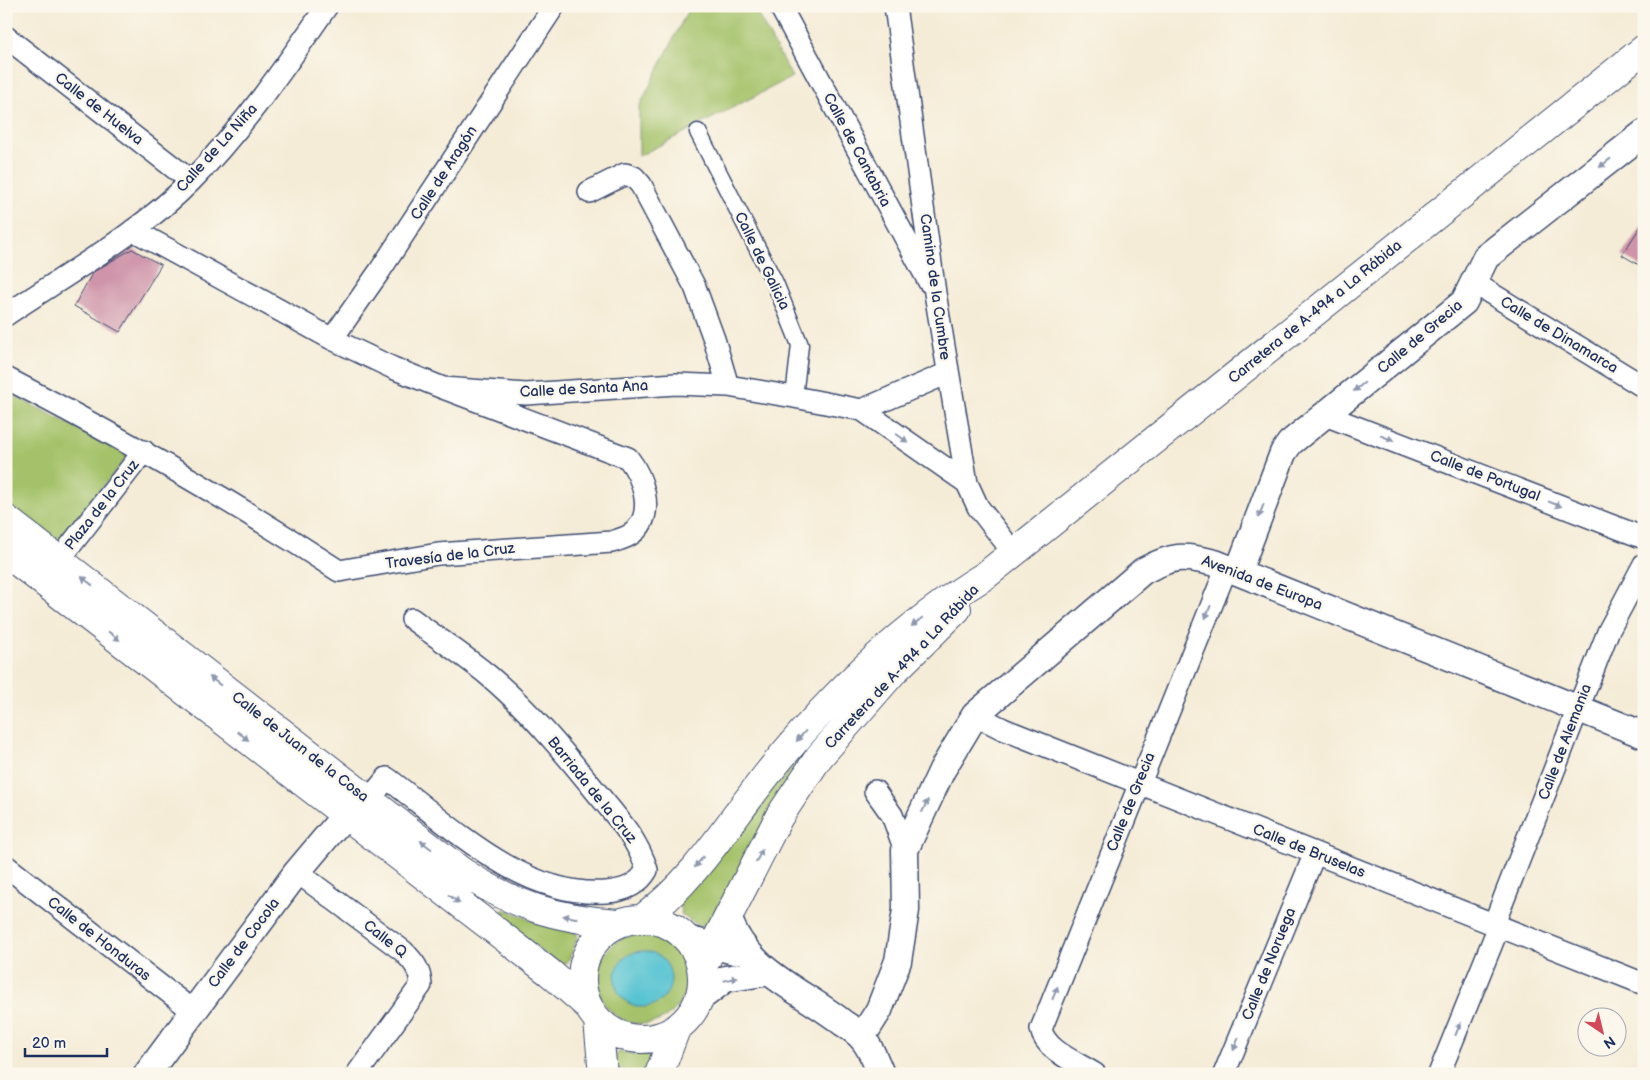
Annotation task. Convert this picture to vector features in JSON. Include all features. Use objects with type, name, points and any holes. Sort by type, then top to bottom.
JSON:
[{"type":"main road","name":"Carretera de A-494 a La Rábida","points":[[707,957],[779,817],[819,757],[894,671],[955,612],[986,575],[1644,49]]},
{"type":"main road","name":"Calle de Juan de la Cosa","points":[[6,519],[368,800],[461,871],[491,891],[520,905],[553,914],[630,921]]},
{"type":"main road","name":"Calle de Juan de la Cosa","points":[[6,553],[549,972],[592,1013]]},
{"type":"main road","name":"Carretera de A-494 a La Rábida","points":[[630,921],[661,905],[681,884],[769,772],[828,704],[886,647],[944,600],[986,575]]},
{"type":"main road","points":[[592,1013],[612,1032],[627,1038],[644,1040],[661,1037],[676,1029],[690,1016],[699,1000],[707,957],[697,952],[688,939],[667,924],[630,921],[603,932],[591,946],[583,962],[581,979],[592,1013],[603,1074]]},
{"type":"main road","points":[[659,1074],[676,1029]]},
{"type":"street","name":"Calle de La Niña","points":[[6,315],[132,230],[192,181],[281,74],[327,6]]},
{"type":"street","name":"Calle de Aragón","points":[[332,339],[379,272],[554,6]]},
{"type":"street","name":"Calle de Cantabria","points":[[780,6],[935,293]]},
{"type":"street","name":"Camino de la Cumbre","points":[[895,6],[935,293],[966,483],[978,507],[1013,552]]},
{"type":"street","name":"Calle de Huelva","points":[[6,37],[192,181]]},
{"type":"street","name":"Calle de Galicia","points":[[698,132],[775,283],[800,345],[794,397]]},
{"type":"street","name":"Calle de Grecia","points":[[1095,1074],[1051,1047],[1043,1039],[1041,1029],[1138,783],[1283,453],[1290,443],[1464,302],[1486,256],[1644,133]]},
{"type":"street","points":[[589,192],[625,174],[634,177],[641,185],[695,287],[714,339],[728,386]]},
{"type":"street","name":"Calle de Santa Ana","points":[[132,230],[332,339],[393,368],[443,388],[526,394],[676,384],[728,386],[794,397],[862,410],[966,483]]},
{"type":"street","name":"Calle de Dinamarca","points":[[1474,283],[1644,387]]},
{"type":"street","points":[[862,410],[948,373]]},
{"type":"street","name":"Travesía de la Cruz","points":[[6,378],[144,450],[252,514],[339,570],[438,554],[612,542],[627,536],[637,529],[643,517],[643,482],[638,470],[628,458],[443,388]]},
{"type":"street","name":"Calle de Portugal","points":[[1325,414],[1644,538]]},
{"type":"street","name":"Plaza de la Cruz","points":[[60,560],[144,450]]},
{"type":"street","name":"Avenida de Europa","points":[[905,850],[942,770],[975,715],[1143,570],[1164,560],[1188,556],[1232,570],[1644,735]]},
{"type":"street","name":"Calle de Alemania","points":[[1439,1074],[1608,632],[1644,564]]},
{"type":"street","name":"Barriada de la Cruz","points":[[368,800],[387,778],[494,859],[529,878],[560,889],[592,893],[614,892],[628,888],[642,879],[647,870],[642,854],[620,822],[570,759],[518,703],[488,675],[412,619]]},
{"type":"street","name":"Calle de Bruselas","points":[[975,715],[1003,729],[1644,984]]},
{"type":"street","points":[[862,1037],[879,1010],[898,961],[906,910],[905,850],[892,815],[875,791]]},
{"type":"street","name":"Calle de Cocola","points":[[147,1074],[297,872],[345,815]]},
{"type":"street","name":"Calle de Noruega","points":[[1224,1074],[1315,853]]},
{"type":"street","name":"Calle de Honduras","points":[[6,866],[192,1011]]},
{"type":"street","name":"Calle Q","points":[[297,872],[403,951],[420,972],[421,986],[357,1074]]},
{"type":"street","points":[[728,916],[739,943],[761,964],[862,1037],[881,1074]]},
{"type":"street","points":[[707,957],[761,964]]},
{"type":"street","points":[[699,1000],[725,979],[761,964]]},
{"type":"green space","points":[[690,6],[753,6],[792,77],[639,156],[639,107]]},
{"type":"green space","points":[[6,391],[128,455],[57,545],[6,505]]},
{"type":"green space","points":[[801,750],[814,751],[713,928],[705,930],[682,915],[679,903]]},
{"type":"green space","points":[[504,909],[540,924],[575,931],[578,937],[568,962],[559,965],[497,917]]},
{"type":"green space","points":[[642,934],[659,937],[674,947],[684,962],[687,979],[684,996],[674,1011],[659,1021],[642,1024],[625,1021],[610,1011],[600,996],[597,979],[600,962],[610,947],[625,937]]},
{"type":"green space","points":[[619,1052],[650,1055],[657,1062],[651,1074],[612,1074],[612,1058]]},
{"type":"water","points":[[638,951],[648,951],[663,959],[669,968],[671,979],[669,990],[663,999],[648,1007],[638,1007],[627,1002],[620,995],[615,984],[615,974],[620,963],[627,956]]},
{"type":"building","points":[[1644,221],[1644,268],[1622,255]]},
{"type":"building","points":[[132,249],[161,265],[120,332],[74,306],[93,272]]}]
